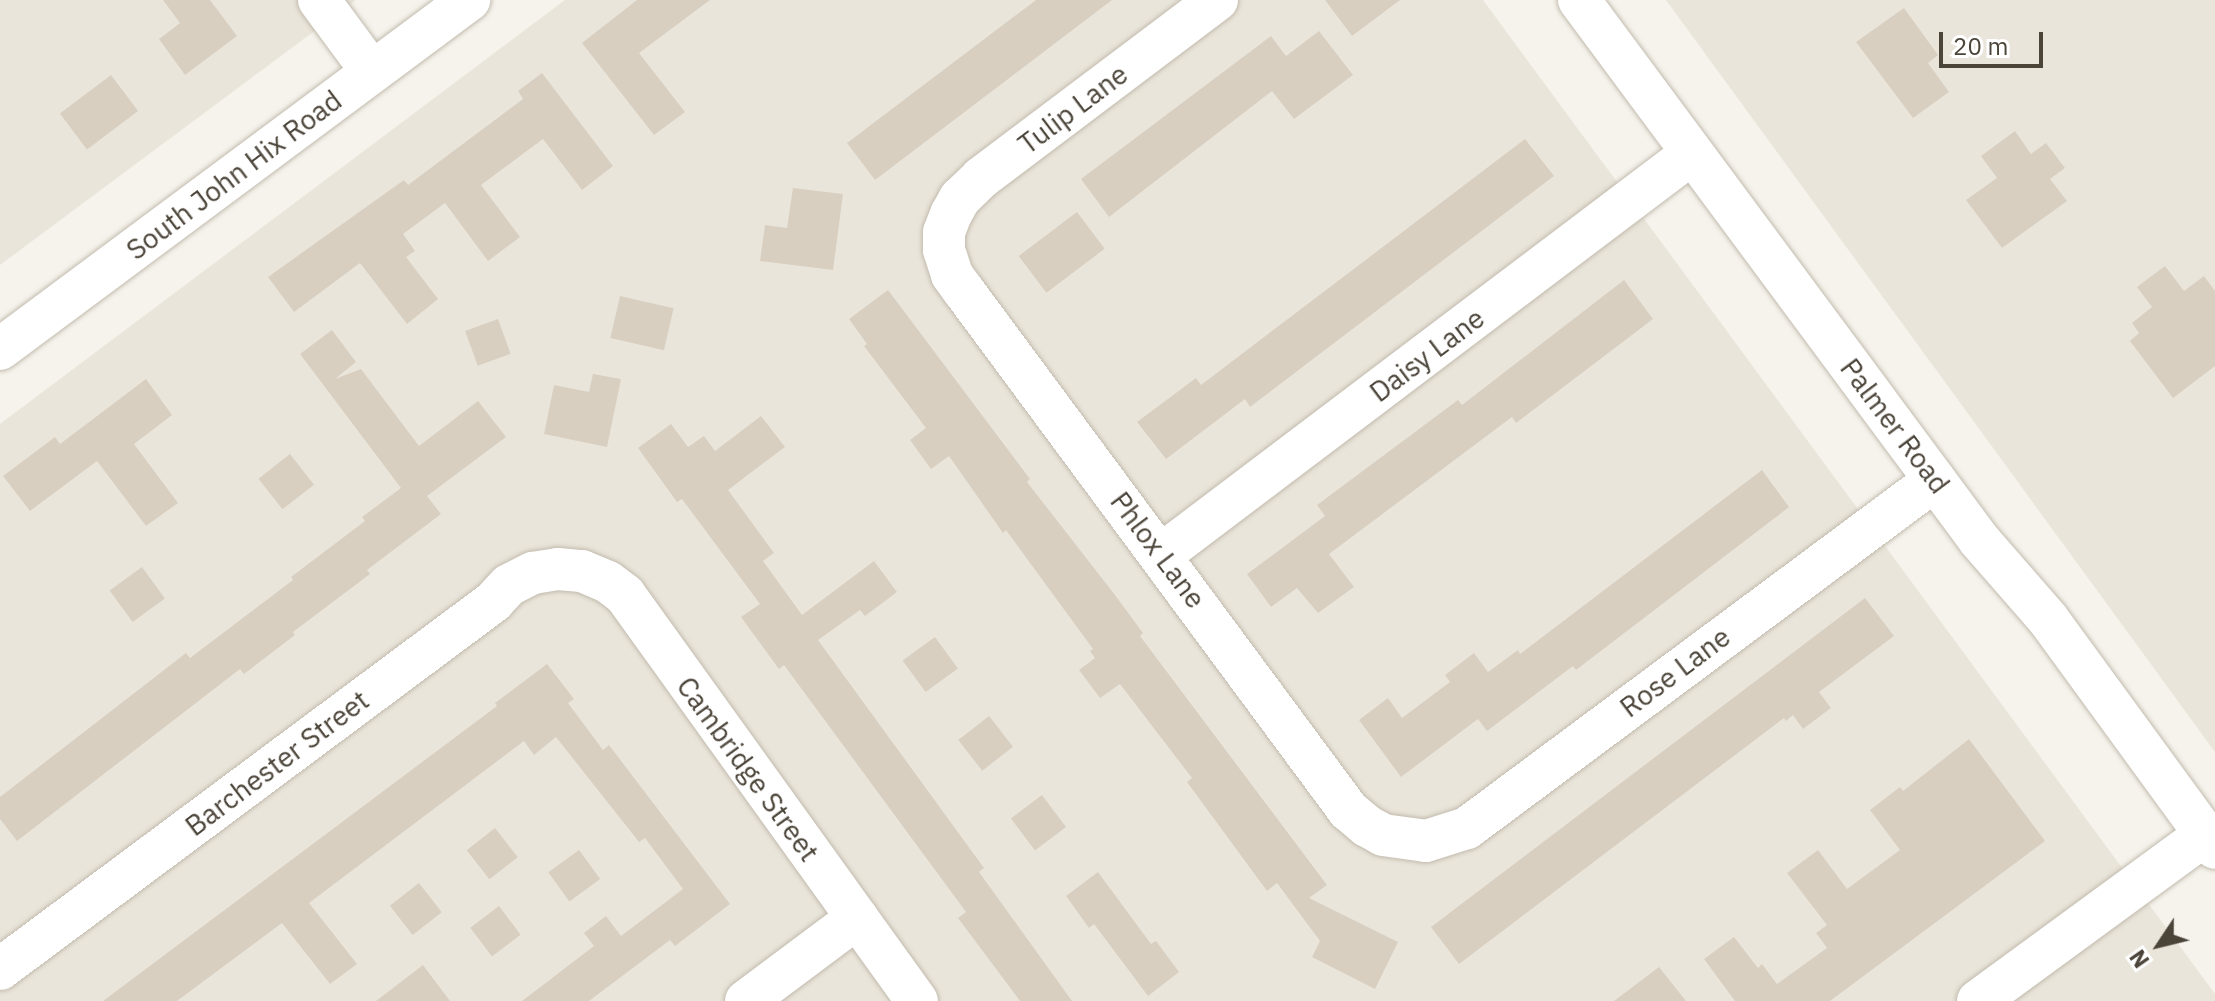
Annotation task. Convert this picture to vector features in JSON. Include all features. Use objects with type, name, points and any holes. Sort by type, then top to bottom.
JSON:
[{"type":"street","points":[[319,0],[372,72]]},
{"type":"street","name":"South John Hix Road","points":[[0,349],[469,0]]},
{"type":"street","name":"Tulip Lane","points":[[944,232],[960,198],[981,178],[1217,0]]},
{"type":"street","name":"Palmer Road","points":[[1579,0],[1980,541],[2048,619],[2210,841]]},
{"type":"street","name":"Daisy Lane","points":[[1162,554],[1691,154]]},
{"type":"street","name":"Phlox Lane","points":[[944,232],[944,250],[952,275],[1162,554],[1348,810],[1383,835],[1406,841]]},
{"type":"street","name":"Rose Lane","points":[[1406,841],[1444,838],[1467,828],[1935,480]]},
{"type":"street","name":"Cambridge Street","points":[[558,569],[582,571],[608,582],[625,595],[917,1001]]},
{"type":"street","name":"Barchester Street","points":[[0,969],[493,602],[509,585],[533,573],[558,569]]},
{"type":"street","points":[[1978,1001],[2210,841]]},
{"type":"street","points":[[746,1001],[857,918]]},
{"type":"shaded area","points":[[0,0],[356,0],[0,265]]},
{"type":"shaded area","points":[[565,0],[1483,0],[2215,994],[2215,1001],[0,1001],[0,424]]},
{"type":"shaded area","points":[[1666,0],[2215,0],[2215,752]]},
{"type":"building","points":[[163,0],[210,0],[237,36],[185,75],[159,39],[180,23]]},
{"type":"building","points":[[637,0],[710,0],[639,53],[685,112],[654,135],[582,43]]},
{"type":"building","points":[[1036,0],[1112,0],[875,180],[847,143]]},
{"type":"building","points":[[1325,0],[1400,0],[1352,36]]},
{"type":"building","points":[[1904,8],[1938,55],[1928,63],[1949,92],[1913,118],[1856,42]]},
{"type":"building","points":[[1319,31],[1353,75],[1294,119],[1272,91],[1109,217],[1081,179],[1271,36],[1286,56]]},
{"type":"building","points":[[542,73],[613,166],[582,190],[543,139],[481,185],[520,237],[488,261],[445,203],[403,234],[415,251],[406,257],[438,299],[407,324],[360,263],[294,312],[268,277],[404,180],[408,185],[523,99],[518,91]]},
{"type":"building","points":[[111,75],[138,111],[87,149],[60,114]]},
{"type":"building","points":[[2015,131],[2031,154],[2046,143],[2065,168],[2050,179],[2067,201],[2002,248],[1966,200],[1997,178],[1981,156]]},
{"type":"building","points":[[1525,139],[1554,176],[1250,407],[1245,399],[1166,459],[1137,422],[1196,378],[1201,385]]},
{"type":"building","points":[[793,188],[843,194],[833,270],[760,261],[765,225],[787,228]]},
{"type":"building","points":[[1077,212],[1105,249],[1046,293],[1019,256]]},
{"type":"building","points":[[2165,266],[2184,291],[2204,276],[2215,291],[2215,366],[2173,398],[2130,341],[2139,333],[2132,323],[2152,307],[2137,287]]},
{"type":"building","points":[[1624,280],[1653,319],[1516,423],[1512,417],[1329,554],[1354,587],[1318,613],[1297,588],[1271,607],[1247,574],[1325,516],[1317,505],[1458,400],[1462,405]]},
{"type":"building","points":[[888,290],[1030,479],[1027,482],[1143,633],[1140,636],[1327,885],[1309,898],[1398,942],[1375,989],[1312,957],[1320,941],[1277,883],[1267,891],[1187,782],[1192,778],[1120,684],[1100,698],[1079,670],[1095,658],[1090,651],[1093,649],[1006,530],[1003,533],[949,456],[931,469],[910,440],[926,428],[864,346],[867,344],[849,319]]},
{"type":"building","points":[[620,296],[674,308],[664,350],[610,338]]},
{"type":"building","points":[[498,319],[511,354],[478,366],[465,331]]},
{"type":"building","points":[[332,330],[356,362],[335,379],[361,369],[419,446],[478,401],[506,437],[427,496],[441,514],[367,570],[370,574],[293,632],[295,635],[244,674],[240,669],[17,841],[0,819],[0,797],[186,653],[190,658],[293,580],[291,577],[365,521],[362,517],[401,488],[300,354]]},
{"type":"building","points":[[593,374],[621,379],[607,447],[544,434],[554,385],[589,392]]},
{"type":"building","points":[[146,379],[172,415],[134,444],[178,503],[146,526],[97,461],[30,511],[3,476],[55,437],[60,444]]},
{"type":"building","points":[[761,416],[785,447],[728,490],[774,553],[763,561],[802,615],[874,561],[897,592],[865,616],[860,610],[818,640],[984,868],[979,872],[1072,1001],[1020,1001],[958,918],[966,912],[784,665],[779,669],[741,617],[760,604],[682,499],[677,502],[638,448],[671,424],[688,447],[704,436],[715,451]]},
{"type":"building","points":[[290,454],[314,485],[282,509],[258,479]]},
{"type":"building","points":[[1762,470],[1789,507],[1576,670],[1573,666],[1487,731],[1478,719],[1401,777],[1359,720],[1388,698],[1402,718],[1450,682],[1445,675],[1474,653],[1488,672],[1518,650],[1520,654]]},
{"type":"building","points":[[142,567],[165,599],[133,622],[110,591]]},
{"type":"building","points":[[1865,598],[1894,636],[1819,692],[1831,708],[1803,729],[1793,715],[1786,721],[1784,718],[1459,964],[1431,927]]},
{"type":"building","points":[[935,637],[958,669],[926,692],[903,661]]},
{"type":"building","points":[[547,664],[574,699],[568,703],[603,750],[609,745],[730,904],[675,946],[670,940],[589,1001],[522,1001],[594,946],[584,933],[606,916],[621,936],[683,889],[645,838],[639,842],[556,737],[534,755],[524,741],[309,903],[357,964],[330,984],[282,923],[177,1001],[103,1001],[497,706],[495,703]]},
{"type":"building","points":[[989,716],[1013,747],[982,771],[958,740]]},
{"type":"building","points":[[1969,739],[2045,841],[1830,1001],[1735,1001],[1704,959],[1734,937],[1758,968],[1762,964],[1777,984],[1827,948],[1816,933],[1827,925],[1787,873],[1818,850],[1847,889],[1900,850],[1870,810],[1900,787],[1903,791]]},
{"type":"building","points":[[1042,795],[1066,827],[1035,850],[1011,818]]},
{"type":"building","points":[[495,828],[518,857],[489,879],[467,850]]},
{"type":"building","points":[[579,850],[600,879],[569,901],[548,872]]},
{"type":"building","points":[[1098,872],[1151,944],[1156,941],[1179,972],[1148,996],[1094,924],[1089,928],[1066,896]]},
{"type":"building","points":[[419,883],[442,912],[413,935],[390,906]]},
{"type":"building","points":[[499,906],[521,935],[492,956],[470,928]]},
{"type":"building","points":[[423,965],[450,1001],[376,1001]]},
{"type":"building","points":[[1659,967],[1686,1001],[1614,1001]]}]
